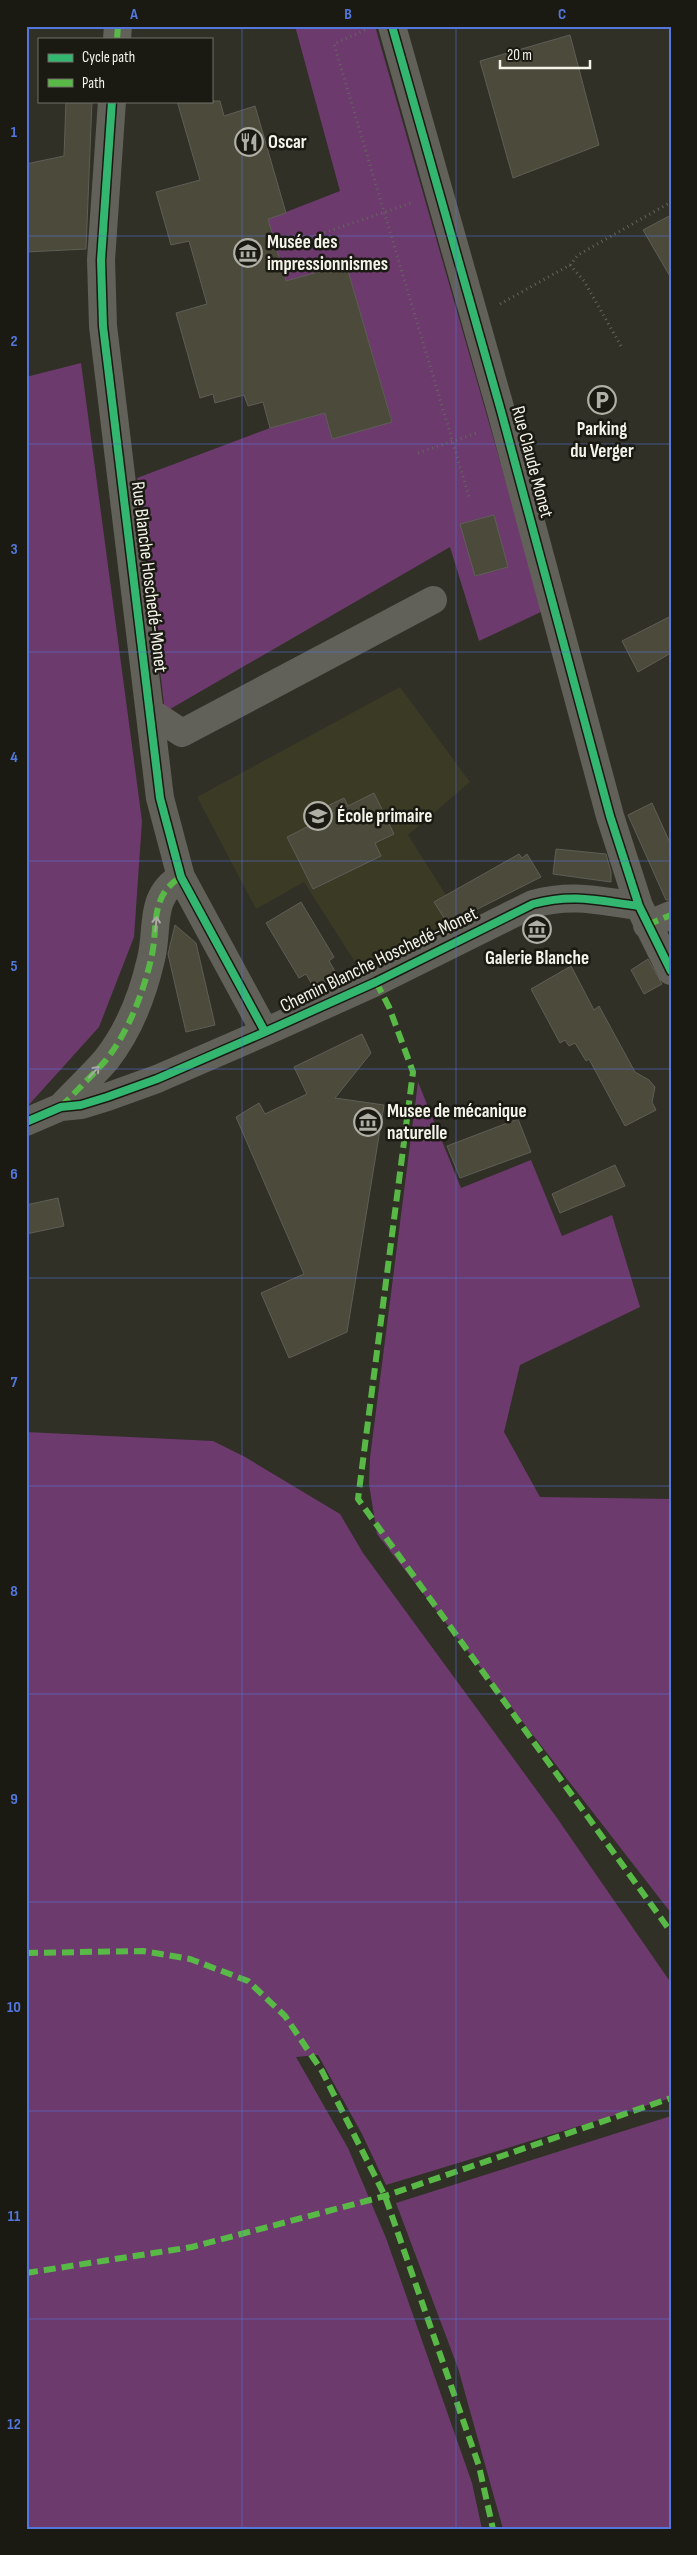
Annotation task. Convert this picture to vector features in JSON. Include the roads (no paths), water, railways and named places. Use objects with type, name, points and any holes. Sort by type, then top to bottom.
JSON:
[{"type":"street","name":"Rue Claude Monet","points":[[379,28],[439,194],[505,423],[610,816],[652,915],[671,971]]},
{"type":"street","name":"Rue Blanche Hoschedé-Monet","points":[[112,102],[101,260],[103,326],[160,798],[181,878],[265,1032]]},
{"type":"street","points":[[150,712],[182,733],[433,600]]},
{"type":"street","points":[[26,1122],[61,1107],[106,1059],[124,1032],[138,1000],[152,958],[161,895],[172,883],[181,878]]},
{"type":"street","name":"Chemin Blanche Hoschedé-Monet","points":[[61,1107],[81,1105],[107,1097],[265,1032],[376,982],[534,904],[556,898],[586,898],[652,915]]},
{"type":"place","name":"Oscar","points":[[249,142]]},
{"type":"place","name":"Musée des impressionnismes","points":[[248,253]]},
{"type":"place","name":"Parking du Verger","points":[[602,400]]},
{"type":"place","name":"École primaire","points":[[318,816]]},
{"type":"place","name":"Galerie Blanche","points":[[537,929]]},
{"type":"place","name":"Musee de mécanique naturelle","points":[[368,1122]]}]
